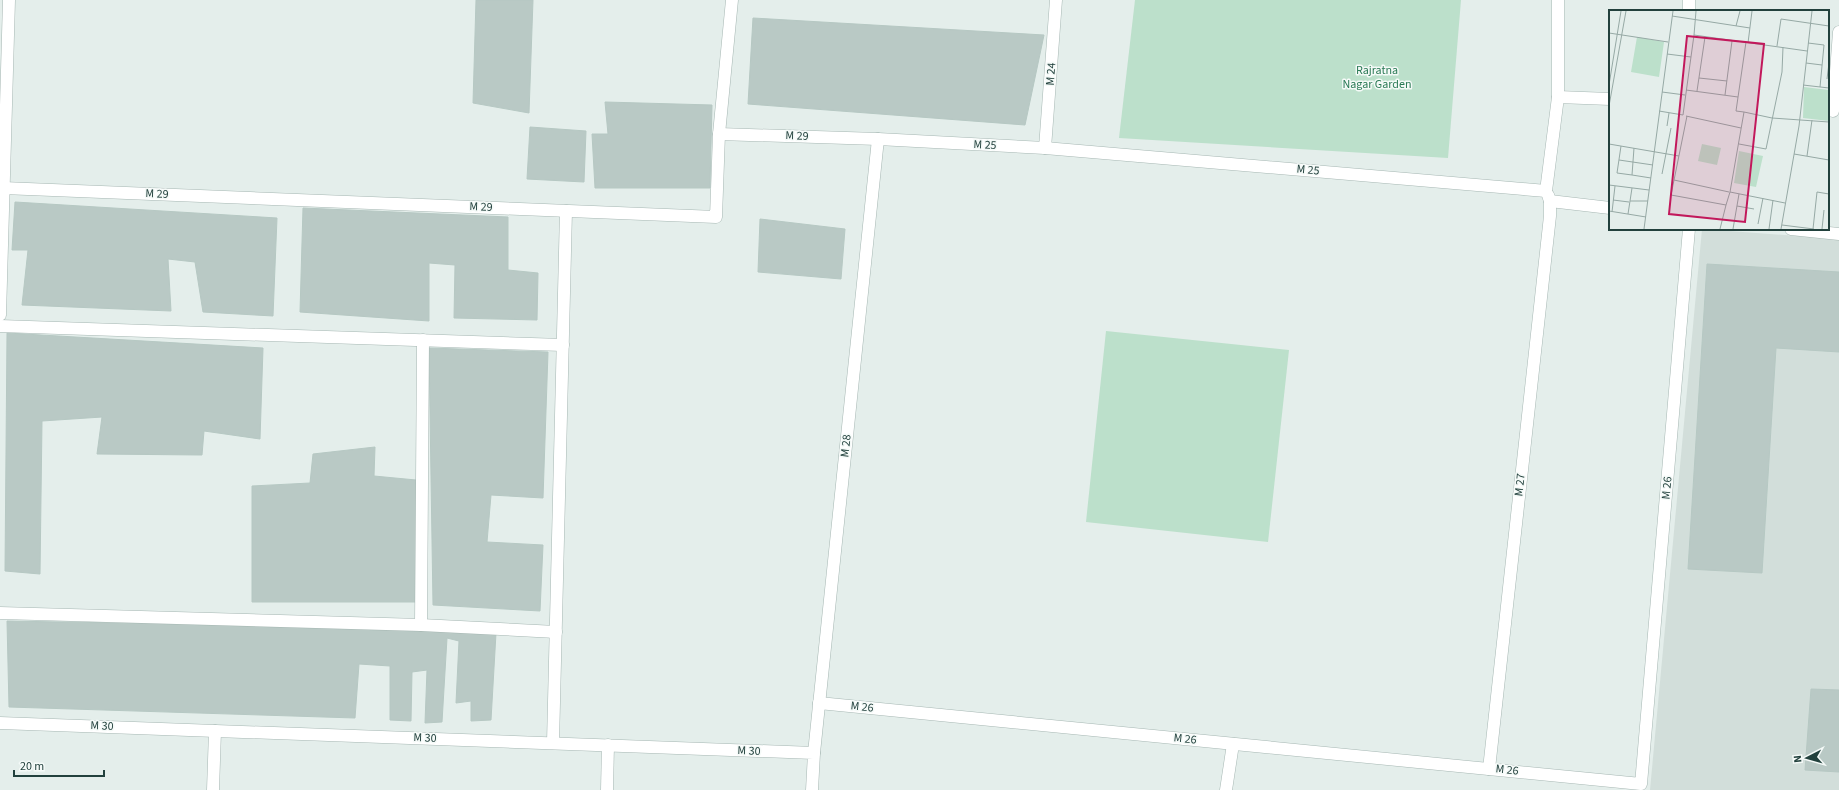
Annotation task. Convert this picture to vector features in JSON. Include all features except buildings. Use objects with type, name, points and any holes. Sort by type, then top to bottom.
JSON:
[{"type":"street","points":[[0,315],[3,188],[2,162],[9,0]]},
{"type":"street","points":[[719,134],[732,0]]},
{"type":"street","name":"M 24","points":[[1045,148],[1056,0]]},
{"type":"street","points":[[1558,0],[1558,97],[1548,196],[1609,208]]},
{"type":"street","points":[[1833,111],[1839,32]]},
{"type":"street","points":[[1558,97],[1609,99]]},
{"type":"street","name":"M 29","points":[[3,188],[716,217],[719,134],[878,139]]},
{"type":"street","name":"M 25","points":[[878,139],[1045,148],[1548,196]]},
{"type":"street","name":"M 28","points":[[814,753],[878,139]]},
{"type":"street","name":"M 27","points":[[1489,768],[1548,232],[1548,196]]},
{"type":"street","points":[[553,743],[566,211]]},
{"type":"street","name":"M 26","points":[[819,703],[1641,784],[1689,230]]},
{"type":"street","points":[[1801,230],[1839,234]]},
{"type":"street","points":[[0,326],[563,345]]},
{"type":"street","points":[[421,625],[423,340]]},
{"type":"street","points":[[0,613],[421,625],[556,632]]},
{"type":"street","name":"M 30","points":[[0,723],[814,753]]},
{"type":"street","points":[[213,790],[215,731]]},
{"type":"street","points":[[1226,790],[1233,744]]},
{"type":"street","points":[[607,790],[608,746]]},
{"type":"street","points":[[812,790],[814,753]]},
{"type":"shaded area","points":[[1702,230],[1839,239],[1839,790],[1650,790]]},
{"type":"green space","name":"Rajratna Nagar Garden","points":[[1135,0],[1461,0],[1448,158],[1119,138]]},
{"type":"green space","points":[[1106,331],[1289,350],[1268,542],[1086,522]]}]
